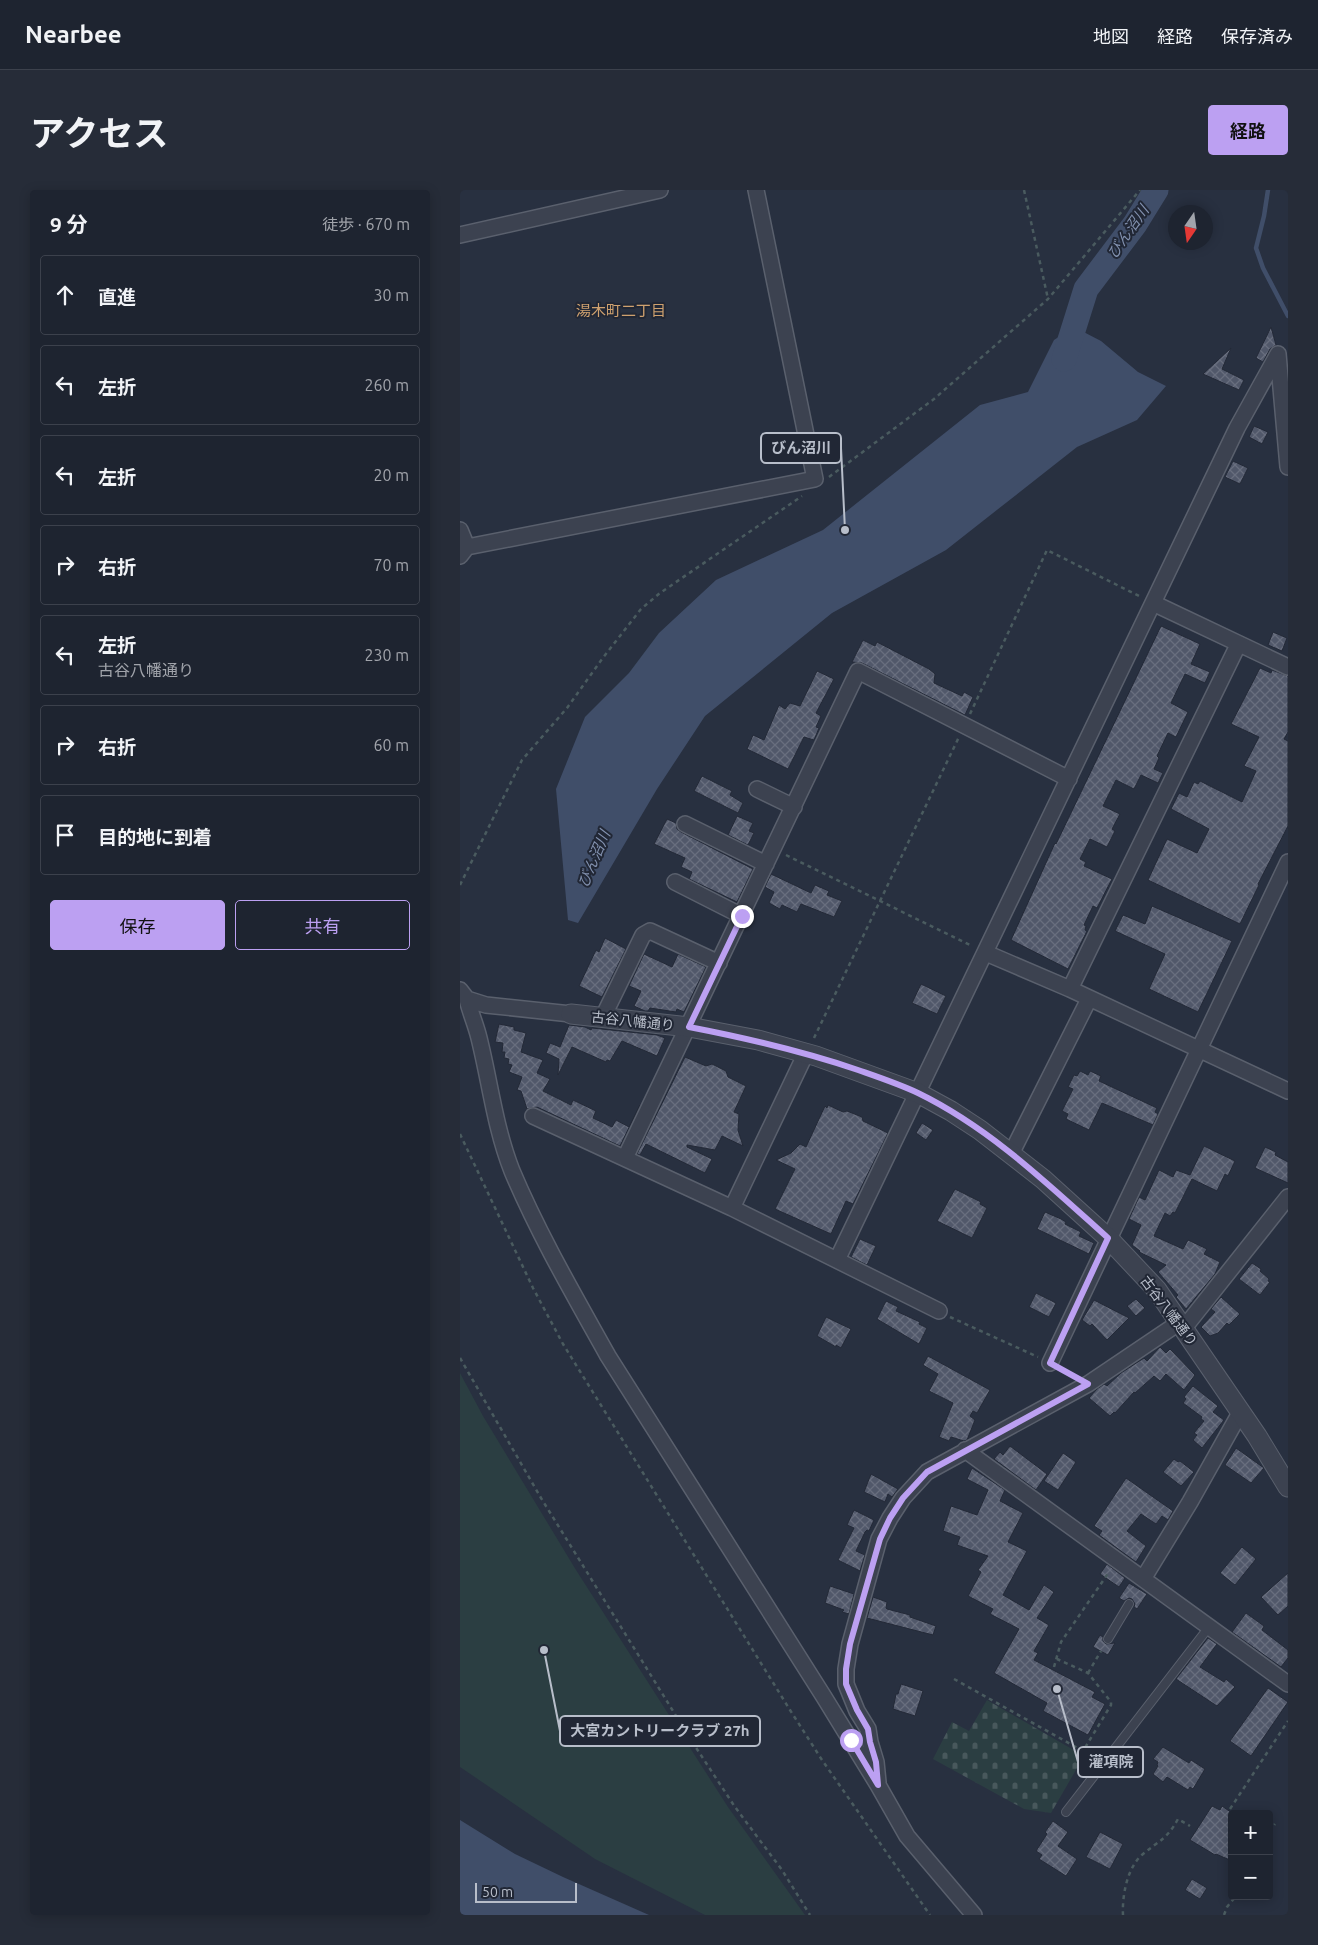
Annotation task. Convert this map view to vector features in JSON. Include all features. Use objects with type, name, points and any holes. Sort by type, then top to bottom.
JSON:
[{"type":"street","points":[[460,235],[660,190]]},
{"type":"street","points":[[460,530],[463,552],[815,479],[756,190]]},
{"type":"street","points":[[837,1260],[986,953],[1236,428],[1278,354],[1288,467]]},
{"type":"street","points":[[1153,603],[1288,667]]},
{"type":"street","points":[[1070,989],[1238,644]]},
{"type":"street","points":[[625,1158],[858,671],[1069,779]]},
{"type":"street","points":[[757,789],[794,807]]},
{"type":"street","points":[[685,824],[766,864]]},
{"type":"street","points":[[1050,1363],[1288,862]]},
{"type":"street","points":[[675,882],[742,916]]},
{"type":"street","points":[[603,1018],[643,935],[650,931],[719,963]]},
{"type":"street","points":[[986,953],[1070,989],[1288,1091]]},
{"type":"street","points":[[463,994],[486,1005],[571,1014]]},
{"type":"street","points":[[463,994],[479,1037],[503,1144],[512,1170],[554,1259],[608,1356],[748,1574],[878,1785],[906,1836],[974,1915]]},
{"type":"street","points":[[1011,1154],[1089,999]]},
{"type":"street","name":"古谷八幡通り","points":[[571,1014],[689,1027],[758,1040],[806,1053],[918,1093],[973,1125],[1043,1179],[1108,1238],[1157,1290],[1257,1436],[1288,1487]]},
{"type":"street","points":[[732,1208],[806,1053]]},
{"type":"street","points":[[533,1116],[732,1208],[939,1311]]},
{"type":"street","points":[[878,1785],[876,1762],[868,1729],[857,1710],[846,1684],[846,1669],[850,1644],[880,1539],[890,1518],[903,1498],[927,1472],[1088,1384],[1182,1325],[1288,1197]]},
{"type":"street","points":[[1142,1583],[1240,1413]]},
{"type":"street","points":[[965,1450],[1117,1560],[1142,1583],[1285,1678]]},
{"type":"lane","points":[[1108,1639],[1129,1604]]},
{"type":"lane","points":[[1066,1812],[1209,1627]]},
{"type":"path","points":[[1024,190],[1048,299]]},
{"type":"path","points":[[827,479],[934,399],[1048,299],[1140,190]]},
{"type":"path","points":[[460,885],[522,760],[567,708],[602,659],[641,610],[660,593],[803,496]]},
{"type":"path","points":[[806,1053],[965,726],[1046,550],[1153,603]]},
{"type":"path","points":[[773,849],[986,953]]},
{"type":"path","points":[[460,1134],[529,1281],[563,1344],[799,1724],[930,1915]]},
{"type":"path","points":[[939,1311],[1050,1363],[1088,1384]]},
{"type":"path","points":[[460,1358],[541,1498],[691,1740],[735,1807],[782,1870],[810,1915]]},
{"type":"path","points":[[1054,1667],[1061,1642],[1117,1560]]},
{"type":"path","points":[[1088,1672],[1101,1651]]},
{"type":"path","points":[[954,1679],[1083,1751],[1111,1702],[1088,1672],[1057,1659]]},
{"type":"path","points":[[1230,1809],[1288,1721]]},
{"type":"path","points":[[1123,1915],[1123,1903],[1134,1865],[1142,1855],[1170,1834],[1178,1819],[1190,1826]]},
{"type":"path","points":[[1224,1915],[1233,1900]]},
{"type":"green space","points":[[460,1373],[483,1416],[576,1570],[728,1807],[805,1915],[705,1915],[595,1859],[460,1767]]},
{"type":"green space","points":[[987,1700],[1084,1756],[1051,1813],[1024,1809],[933,1759],[952,1722],[969,1731]]},
{"type":"water","points":[[1074,327],[1101,341],[1138,372],[1166,386],[1137,420],[1077,447],[946,550],[832,613],[705,716],[657,789],[578,923],[568,920],[556,789],[585,717],[629,673],[659,633],[716,580],[823,530],[980,405],[1028,392],[1054,340]]},
{"type":"water","points":[[460,1820],[515,1854],[649,1915],[460,1915]]},
{"type":"building","points":[[1271,327],[1276,345],[1270,349],[1263,362],[1256,358]]},
{"type":"building","points":[[1231,348],[1222,369],[1244,380],[1239,390],[1203,374]]},
{"type":"building","points":[[1254,426],[1268,432],[1262,444],[1249,437]]},
{"type":"building","points":[[1233,461],[1248,468],[1240,484],[1225,477]]},
{"type":"building","points":[[1161,626],[1200,644],[1191,664],[1210,672],[1205,683],[1185,674],[1171,703],[1188,712],[1176,737],[1168,733],[1157,756],[1159,758],[1154,769],[1163,773],[1158,783],[1141,775],[1134,789],[1116,780],[1103,806],[1120,814],[1112,829],[1115,831],[1107,847],[1090,839],[1080,859],[1086,862],[1084,866],[1112,879],[1097,908],[1093,906],[1084,925],[1087,931],[1068,969],[1011,940],[1055,843]]},
{"type":"building","points":[[1273,632],[1287,638],[1282,651],[1268,645]]},
{"type":"building","points":[[863,640],[875,646],[877,642],[929,669],[935,674],[934,683],[962,696],[964,692],[973,697],[965,715],[862,663],[852,662]]},
{"type":"building","points":[[1260,668],[1271,673],[1272,670],[1288,676],[1288,732],[1284,739],[1288,741],[1288,826],[1240,924],[1148,880],[1167,839],[1197,853],[1209,829],[1171,809],[1179,793],[1187,797],[1194,782],[1198,784],[1200,781],[1242,802],[1256,771],[1244,766],[1259,737],[1231,724]]},
{"type":"building","points":[[817,671],[834,679],[816,713],[821,716],[816,727],[819,728],[814,740],[804,737],[788,769],[747,749],[753,735],[764,740],[779,705],[785,709],[790,703],[800,706]]},
{"type":"building","points":[[702,776],[732,791],[730,795],[743,803],[738,813],[694,791]]},
{"type":"building","points":[[737,816],[753,823],[749,831],[754,833],[748,845],[728,835]]},
{"type":"building","points":[[667,819],[676,823],[677,829],[681,832],[753,869],[737,902],[689,879],[692,872],[681,867],[685,858],[654,844]]},
{"type":"building","points":[[771,874],[811,893],[815,885],[829,891],[827,895],[842,901],[834,917],[801,904],[797,912],[782,905],[780,909],[769,903],[774,892],[765,887]]},
{"type":"building","points":[[1152,906],[1232,941],[1198,1012],[1149,989],[1165,954],[1115,931],[1123,915],[1145,924]]},
{"type":"building","points":[[605,938],[626,949],[602,997],[579,986],[596,950],[599,952]]},
{"type":"building","points":[[644,954],[672,967],[678,954],[706,967],[684,1012],[677,1009],[676,1012],[650,1008],[648,1011],[645,1011],[634,1006],[641,991],[629,986]]},
{"type":"building","points":[[921,984],[946,996],[937,1014],[912,1003]]},
{"type":"building","points":[[499,1024],[514,1027],[514,1030],[526,1033],[521,1052],[543,1060],[537,1073],[550,1079],[543,1091],[571,1105],[573,1100],[596,1111],[593,1118],[612,1127],[616,1120],[629,1127],[640,1105],[620,1146],[537,1107],[527,1109],[521,1091],[517,1090],[522,1077],[509,1072],[512,1065],[508,1064],[509,1059],[504,1058],[505,1052],[502,1052],[503,1043],[495,1042]]},
{"type":"building","points":[[569,1025],[585,1027],[591,1030],[592,1028],[657,1035],[665,1038],[657,1056],[622,1041],[610,1061],[607,1060],[606,1062],[572,1047],[558,1075],[559,1059],[546,1053],[550,1043],[560,1047]]},
{"type":"building","points":[[685,1057],[706,1066],[712,1064],[726,1071],[728,1077],[746,1086],[734,1112],[739,1114],[738,1130],[743,1146],[722,1136],[715,1150],[687,1145],[687,1147],[712,1159],[705,1173],[646,1144],[640,1155],[637,1154]]},
{"type":"building","points":[[1080,1071],[1088,1075],[1090,1071],[1101,1076],[1099,1081],[1157,1108],[1155,1112],[1158,1114],[1153,1125],[1102,1103],[1089,1130],[1066,1119],[1068,1114],[1062,1111],[1073,1089],[1068,1087],[1074,1075],[1077,1076]]},
{"type":"building","points":[[828,1105],[843,1112],[847,1111],[862,1117],[863,1121],[888,1133],[853,1204],[846,1201],[831,1234],[775,1209],[795,1169],[776,1160],[791,1153],[800,1144],[806,1147],[825,1106],[827,1108]]},
{"type":"building","points":[[922,1123],[933,1130],[926,1140],[916,1133]]},
{"type":"building","points":[[1204,1146],[1235,1161],[1228,1176],[1225,1174],[1217,1191],[1192,1179],[1175,1213],[1173,1212],[1170,1216],[1165,1213],[1154,1236],[1183,1249],[1188,1240],[1207,1249],[1204,1254],[1220,1262],[1215,1274],[1186,1309],[1176,1297],[1178,1295],[1158,1272],[1166,1265],[1139,1252],[1132,1245],[1141,1225],[1129,1219],[1139,1197],[1145,1200],[1159,1170],[1173,1177],[1176,1170],[1190,1175]]},
{"type":"building","points":[[1265,1147],[1276,1152],[1275,1155],[1288,1162],[1288,1183],[1255,1168]]},
{"type":"building","points":[[955,1189],[981,1202],[980,1204],[987,1208],[972,1238],[937,1221]]},
{"type":"building","points":[[1045,1212],[1066,1222],[1065,1224],[1081,1232],[1079,1236],[1094,1243],[1089,1254],[1037,1229]]},
{"type":"building","points":[[860,1239],[876,1246],[867,1265],[851,1257]]},
{"type":"building","points":[[1252,1263],[1261,1269],[1260,1271],[1270,1282],[1260,1295],[1239,1279]]},
{"type":"building","points":[[1036,1293],[1056,1303],[1049,1317],[1029,1307]]},
{"type":"building","points":[[1221,1297],[1240,1314],[1229,1325],[1227,1323],[1218,1333],[1210,1336],[1201,1327],[1215,1312],[1211,1309]]},
{"type":"building","points":[[1136,1299],[1145,1308],[1136,1316],[1127,1306]]},
{"type":"building","points":[[1094,1300],[1129,1318],[1107,1340],[1092,1324],[1090,1326],[1082,1320]]},
{"type":"building","points":[[886,1301],[898,1307],[896,1311],[920,1322],[919,1324],[927,1328],[919,1344],[877,1319]]},
{"type":"building","points":[[826,1317],[851,1329],[841,1348],[817,1336]]},
{"type":"building","points":[[1160,1347],[1166,1353],[1170,1349],[1195,1375],[1184,1390],[1166,1374],[1160,1381],[1154,1376],[1134,1392],[1110,1416],[1089,1398],[1097,1389],[1104,1384],[1107,1386],[1121,1373],[1144,1358],[1147,1361]]},
{"type":"building","points":[[928,1356],[990,1390],[977,1413],[973,1411],[970,1416],[975,1420],[967,1440],[964,1441],[951,1437],[949,1441],[939,1437],[953,1403],[929,1391],[938,1374],[923,1365]]},
{"type":"building","points":[[1193,1386],[1218,1406],[1213,1412],[1224,1420],[1202,1448],[1193,1440],[1197,1435],[1194,1433],[1204,1421],[1201,1419],[1202,1417],[1183,1403],[1186,1399],[1184,1397]]},
{"type":"building","points":[[1010,1446],[1047,1474],[1036,1490],[994,1459],[1000,1452],[1003,1455]]},
{"type":"building","points":[[1236,1448],[1264,1468],[1251,1483],[1225,1465]]},
{"type":"building","points":[[1063,1453],[1076,1462],[1058,1490],[1044,1481]]},
{"type":"building","points":[[1174,1459],[1178,1462],[1180,1461],[1194,1472],[1181,1486],[1163,1472]]},
{"type":"building","points":[[972,1468],[1005,1490],[1000,1501],[1023,1513],[1008,1542],[1027,1551],[1003,1595],[1029,1610],[1044,1585],[1054,1592],[1037,1618],[1049,1625],[1034,1651],[1038,1653],[1034,1660],[1095,1692],[1092,1697],[1105,1704],[1088,1735],[1043,1711],[1047,1703],[994,1673],[1019,1629],[990,1614],[993,1609],[968,1596],[981,1572],[978,1570],[988,1556],[957,1545],[960,1537],[943,1531],[951,1506],[977,1515],[988,1490],[967,1479]]},
{"type":"building","points":[[871,1474],[898,1489],[892,1497],[888,1494],[885,1502],[864,1492]]},
{"type":"building","points":[[1126,1478],[1173,1511],[1168,1520],[1162,1516],[1156,1524],[1141,1514],[1127,1531],[1146,1546],[1136,1562],[1099,1535],[1102,1531],[1094,1526]]},
{"type":"building","points":[[854,1510],[874,1520],[869,1531],[865,1532],[856,1551],[865,1555],[860,1571],[838,1560],[854,1528],[847,1525]]},
{"type":"building","points":[[1242,1547],[1256,1559],[1235,1585],[1220,1573]]},
{"type":"building","points":[[1107,1564],[1125,1578],[1119,1587],[1100,1574]]},
{"type":"building","points":[[1288,1573],[1288,1606],[1278,1615],[1261,1597]]},
{"type":"building","points":[[1129,1583],[1147,1594],[1137,1609],[1134,1607],[1135,1604],[1132,1599],[1129,1598],[1124,1601],[1119,1598]]},
{"type":"building","points":[[830,1586],[854,1594],[849,1614],[842,1612],[844,1610],[825,1603]]},
{"type":"building","points":[[873,1597],[887,1602],[887,1609],[910,1615],[910,1617],[936,1626],[933,1635],[867,1618]]},
{"type":"building","points":[[1246,1613],[1264,1626],[1262,1630],[1288,1650],[1288,1658],[1281,1667],[1232,1632]]},
{"type":"building","points":[[1100,1635],[1106,1644],[1115,1643],[1108,1655],[1093,1647]]},
{"type":"building","points":[[1208,1638],[1217,1644],[1200,1667],[1224,1682],[1226,1679],[1235,1687],[1217,1706],[1176,1679]]},
{"type":"building","points":[[901,1684],[923,1691],[915,1716],[893,1709],[896,1694],[898,1694]]},
{"type":"building","points":[[1268,1688],[1288,1702],[1251,1756],[1230,1741]]},
{"type":"building","points":[[1163,1747],[1189,1763],[1191,1760],[1205,1769],[1193,1789],[1190,1787],[1188,1790],[1167,1777],[1163,1782],[1153,1774],[1158,1766],[1158,1762],[1153,1759]]},
{"type":"building","points":[[1212,1806],[1220,1810],[1222,1806],[1228,1810],[1228,1859],[1215,1855],[1190,1840]]},
{"type":"building","points":[[1053,1821],[1068,1832],[1058,1846],[1077,1859],[1066,1876],[1039,1859],[1042,1855],[1036,1851],[1047,1834],[1045,1832]]},
{"type":"building","points":[[1100,1832],[1123,1844],[1110,1869],[1086,1857]]},
{"type":"building","points":[[1192,1879],[1207,1888],[1200,1899],[1185,1890]]},
{"type":"waterway","name":"びん沼川","points":[[1064,359],[1086,289],[1135,224],[1156,190]]},
{"type":"waterway","points":[[1268,190],[1256,248],[1263,268],[1288,316]]},
{"type":"place","name":"びん沼川","points":[[845,530]]},
{"type":"place","name":"大宮カントリークラブ 27h","points":[[544,1650]]},
{"type":"place","name":"灌項院","points":[[1057,1689]]},
{"type":"district","name":"湯木町二丁目","points":[[621,311]]},
{"type":"route","points":[[742,916],[689,1027],[758,1040],[816,1056],[918,1093],[980,1130],[1043,1179],[1108,1238],[1050,1363],[1088,1384],[927,1472],[903,1498],[890,1518],[880,1539],[850,1644],[846,1669],[846,1684],[857,1710],[868,1729],[876,1762],[878,1785],[851,1740]]}]
